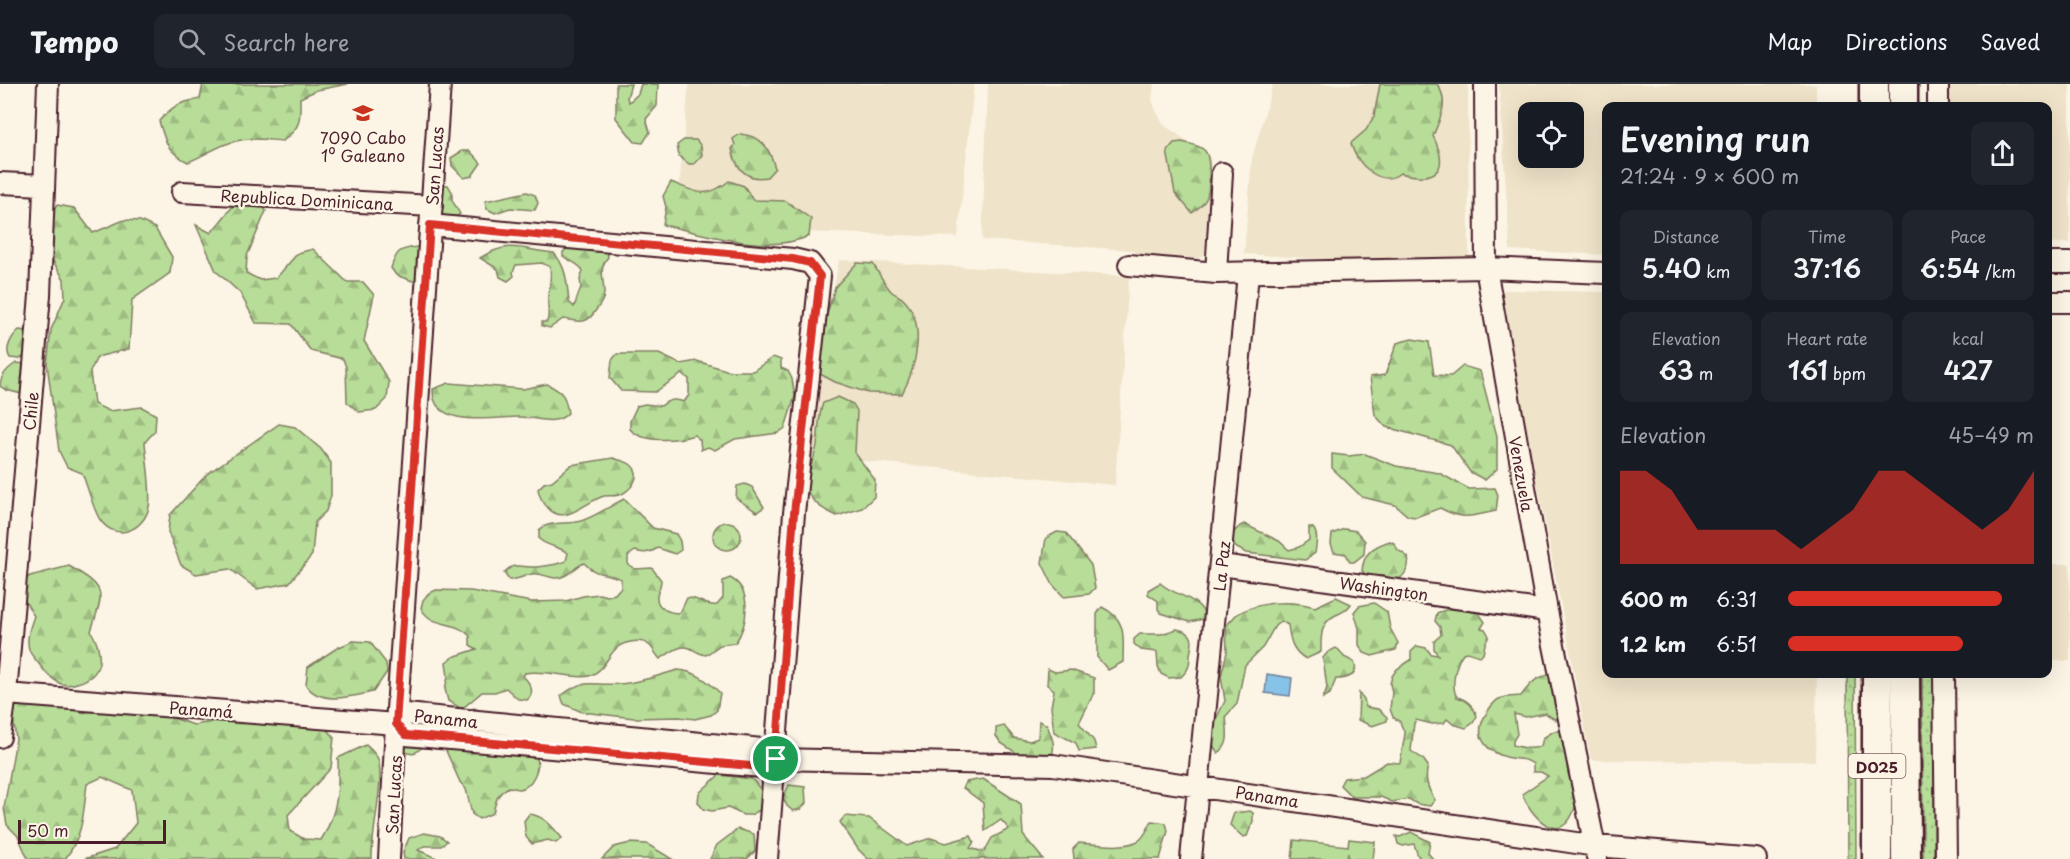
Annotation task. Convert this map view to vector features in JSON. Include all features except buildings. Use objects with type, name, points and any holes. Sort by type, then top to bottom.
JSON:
[{"type":"highway","points":[[1874,84],[1874,102]]},
{"type":"highway","points":[[1902,84],[1903,102]]},
{"type":"highway","name":"D025","points":[[1876,678],[1877,859]]},
{"type":"highway","name":"D025","points":[[1905,678],[1906,859]]},
{"type":"street","name":"Chile","points":[[0,737],[6,694],[40,295],[48,84]]},
{"type":"street","name":"San Lucas","points":[[389,859],[396,724],[440,84]]},
{"type":"street","name":"Venezuela","points":[[1485,84],[1486,268],[1546,611],[1596,853]]},
{"type":"street","points":[[1938,84],[1938,102]]},
{"type":"street","points":[[1216,273],[1222,173]]},
{"type":"street","points":[[0,183],[44,185]]},
{"type":"street","name":"Republica Dominicana","points":[[182,192],[431,215],[781,257],[810,263],[820,276],[794,513],[776,759]]},
{"type":"street","points":[[2052,263],[2070,263]]},
{"type":"street","points":[[1129,265],[1248,274],[1486,268],[1602,273]]},
{"type":"street","name":"La Paz","points":[[1191,859],[1248,274]]},
{"type":"street","points":[[2052,302],[2070,302]]},
{"type":"street","name":"Washington","points":[[1221,565],[1546,611]]},
{"type":"street","points":[[1944,678],[1946,859]]},
{"type":"street","name":"Panamá","points":[[6,694],[396,724]]},
{"type":"street","name":"Panama","points":[[396,724],[406,735],[762,767],[776,759],[1053,765],[1199,786],[1596,853],[1756,859]]},
{"type":"street","points":[[767,859],[776,759]]},
{"type":"shaded area","points":[[689,84],[974,84],[958,237],[675,228]]},
{"type":"shaded area","points":[[988,84],[1154,84],[1152,99],[1164,125],[1209,156],[1211,161],[1203,256],[1197,259],[1139,255],[1132,250],[982,240]]},
{"type":"shaded area","points":[[1273,84],[1468,84],[1469,258],[1457,267],[1244,254],[1252,158]]},
{"type":"shaded area","points":[[1499,84],[1816,85],[1816,102],[1602,102],[1602,255],[1510,250]]},
{"type":"shaded area","points":[[1948,84],[2070,84],[2070,243],[2052,244],[2052,102],[1948,102]]},
{"type":"shaded area","points":[[839,260],[1129,276],[1115,485],[812,456],[807,438]]},
{"type":"shaded area","points":[[1500,290],[1602,292],[1602,678],[1817,678],[1815,761],[1591,760]]},
{"type":"shaded area","points":[[2052,564],[2070,564],[2070,661],[2052,660]]},
{"type":"green space","points":[[203,84],[348,84],[317,90],[300,98],[299,122],[294,131],[283,141],[253,139],[236,141],[188,162],[168,146],[159,121],[177,106],[200,99]]},
{"type":"green space","points":[[616,84],[631,84],[627,98],[629,102],[638,94],[641,84],[658,84],[657,106],[646,119],[650,132],[643,143],[635,142],[616,118]]},
{"type":"green space","points":[[1380,84],[1437,84],[1441,91],[1443,104],[1441,116],[1433,136],[1438,148],[1440,166],[1431,175],[1400,173],[1393,177],[1377,176],[1363,166],[1353,151],[1351,143],[1366,130],[1374,116]]},
{"type":"green space","points":[[740,134],[754,137],[767,149],[775,168],[767,177],[753,177],[739,167],[732,149],[735,145],[733,139]]},
{"type":"green space","points":[[684,140],[696,140],[701,146],[702,155],[694,164],[689,164],[679,156],[677,145]]},
{"type":"green space","points":[[1182,142],[1203,149],[1208,160],[1206,199],[1192,213],[1175,193],[1167,151],[1174,143]]},
{"type":"green space","points":[[462,151],[470,151],[481,163],[472,176],[464,178],[452,166],[451,158]]},
{"type":"green space","points":[[729,181],[744,186],[753,200],[786,201],[811,219],[809,236],[775,244],[756,243],[663,225],[666,207],[663,196],[671,182],[694,191],[707,192]]},
{"type":"green space","points":[[432,184],[448,185],[452,192],[452,200],[460,214],[449,218],[430,212]]},
{"type":"green space","points":[[527,192],[535,195],[538,203],[535,210],[510,208],[495,213],[487,209],[485,201]]},
{"type":"green space","points":[[242,195],[259,197],[266,211],[247,256],[246,273],[260,280],[276,278],[298,253],[313,249],[347,282],[363,282],[374,295],[364,341],[389,382],[387,399],[376,410],[359,412],[347,402],[346,367],[343,359],[311,351],[291,324],[256,323],[240,293],[216,271],[196,225],[211,233]]},
{"type":"green space","points":[[57,205],[74,208],[93,233],[124,220],[140,221],[155,228],[172,257],[170,273],[132,300],[129,349],[97,357],[90,372],[94,404],[109,411],[142,407],[156,415],[155,431],[145,442],[149,507],[142,522],[122,532],[107,527],[101,521],[82,473],[67,467],[59,451],[47,364],[51,330],[65,297],[64,279],[46,250],[50,216]]},
{"type":"green space","points":[[605,240],[608,257],[602,270],[604,293],[600,304],[585,320],[563,319],[550,328],[542,326],[542,322],[547,322],[548,319],[550,267],[542,263],[516,265],[514,276],[508,281],[500,277],[498,269],[480,258],[509,247],[554,253],[564,270],[569,302],[574,307],[581,287],[580,279],[583,271],[577,264],[563,256],[563,252],[577,241]]},
{"type":"green space","points":[[418,247],[430,256],[437,267],[436,277],[421,284],[396,275],[391,268],[395,257],[400,252]]},
{"type":"green space","points":[[857,263],[873,264],[889,289],[904,300],[915,321],[917,346],[915,359],[902,394],[868,393],[835,382],[820,374],[822,331],[835,287]]},
{"type":"green space","points":[[19,330],[27,331],[30,354],[19,359],[10,358],[8,347],[11,339]]},
{"type":"green space","points":[[1412,339],[1429,342],[1434,375],[1451,376],[1463,366],[1480,371],[1497,436],[1497,469],[1485,480],[1470,472],[1451,445],[1386,427],[1375,415],[1370,377],[1385,375],[1397,343]]},
{"type":"green space","points":[[617,354],[659,354],[680,364],[697,361],[729,371],[753,371],[773,357],[781,360],[781,368],[788,371],[792,379],[795,396],[785,428],[778,433],[735,439],[715,450],[708,447],[701,450],[700,440],[694,435],[660,440],[635,434],[630,429],[630,421],[637,406],[645,404],[661,406],[672,400],[684,402],[689,395],[689,379],[682,374],[655,392],[621,391],[610,378],[612,360]]},
{"type":"green space","points":[[16,363],[34,365],[22,394],[0,386],[5,373]]},
{"type":"green space","points":[[449,383],[523,389],[547,384],[563,395],[568,413],[557,420],[519,417],[481,419],[453,416],[442,411],[435,402],[433,389]]},
{"type":"green space","points":[[838,397],[853,404],[857,411],[855,453],[875,480],[874,497],[862,508],[837,516],[814,501],[807,487],[817,445],[819,418],[823,403]]},
{"type":"green space","points":[[279,424],[295,427],[321,449],[331,463],[331,496],[326,511],[315,522],[312,555],[289,583],[257,589],[230,569],[196,574],[181,565],[168,532],[170,515],[207,474]]},
{"type":"green space","points":[[1332,454],[1349,456],[1365,454],[1396,466],[1439,473],[1469,489],[1495,488],[1498,495],[1496,511],[1462,516],[1440,508],[1416,517],[1408,516],[1395,505],[1362,497],[1332,468]]},
{"type":"green space","points":[[613,458],[628,463],[636,472],[633,485],[622,494],[604,496],[576,511],[562,515],[555,514],[549,509],[539,495],[538,489],[544,483],[552,481],[571,465]]},
{"type":"green space","points":[[745,484],[752,487],[764,507],[757,512],[736,498],[737,486]]},
{"type":"green space","points":[[624,499],[653,528],[676,534],[680,541],[681,550],[675,554],[658,548],[641,553],[635,551],[628,556],[628,564],[635,569],[652,568],[661,580],[657,600],[661,607],[680,613],[687,598],[709,605],[717,605],[723,598],[723,581],[730,578],[737,583],[742,590],[746,608],[743,627],[735,643],[720,645],[706,655],[683,647],[660,659],[646,643],[629,642],[618,647],[599,670],[589,676],[525,673],[523,676],[532,691],[527,700],[518,699],[506,688],[495,692],[482,692],[460,708],[448,701],[445,689],[448,677],[446,662],[453,657],[477,649],[470,645],[470,636],[464,631],[437,622],[426,615],[421,608],[428,594],[436,590],[471,591],[532,602],[566,601],[583,596],[615,594],[621,587],[621,579],[598,573],[584,563],[560,578],[532,574],[509,580],[504,573],[515,566],[536,567],[566,561],[568,553],[539,539],[539,530],[548,525],[581,521]]},
{"type":"green space","points":[[727,522],[737,526],[741,536],[737,546],[727,550],[717,546],[713,536],[717,526]]},
{"type":"green space","points":[[1244,524],[1279,541],[1289,550],[1309,540],[1309,527],[1313,528],[1317,537],[1315,553],[1305,560],[1246,553],[1235,547],[1231,535]]},
{"type":"green space","points":[[1344,529],[1356,531],[1365,541],[1364,554],[1354,562],[1350,562],[1346,554],[1334,552],[1331,544],[1332,534]]},
{"type":"green space","points":[[1057,532],[1066,533],[1091,565],[1095,588],[1089,594],[1064,597],[1053,585],[1042,563],[1046,538]]},
{"type":"green space","points":[[1390,541],[1408,557],[1406,572],[1397,579],[1386,576],[1368,577],[1362,571],[1367,555],[1374,548]]},
{"type":"green space","points":[[69,566],[91,580],[100,592],[99,607],[91,631],[98,647],[99,662],[93,675],[86,680],[66,685],[59,683],[48,674],[30,652],[28,639],[34,616],[25,601],[22,581],[30,576]]},
{"type":"green space","points":[[1160,583],[1197,604],[1205,615],[1203,619],[1190,622],[1161,613],[1158,609],[1158,601],[1148,594],[1148,590]]},
{"type":"green space","points":[[1336,597],[1351,604],[1326,623],[1321,636],[1321,652],[1306,659],[1301,656],[1292,645],[1288,625],[1281,621],[1275,626],[1263,647],[1245,665],[1237,704],[1226,716],[1227,742],[1218,753],[1209,739],[1210,731],[1225,701],[1221,676],[1227,652],[1226,626],[1244,610],[1264,604],[1296,603],[1315,607]]},
{"type":"green space","points":[[1374,603],[1387,612],[1390,628],[1398,643],[1396,650],[1372,656],[1364,653],[1359,645],[1359,628],[1354,612],[1359,606]]},
{"type":"green space","points":[[1461,606],[1476,609],[1485,622],[1481,628],[1485,629],[1489,636],[1483,654],[1480,656],[1463,653],[1455,675],[1454,687],[1457,697],[1470,704],[1477,716],[1473,723],[1466,728],[1453,724],[1447,719],[1444,723],[1432,724],[1416,720],[1414,723],[1411,751],[1423,759],[1428,766],[1427,784],[1435,800],[1430,806],[1417,804],[1409,799],[1392,802],[1381,797],[1352,797],[1340,785],[1344,778],[1364,776],[1387,762],[1400,763],[1405,734],[1400,722],[1393,717],[1390,709],[1392,676],[1397,669],[1411,660],[1411,652],[1417,646],[1426,648],[1431,654],[1438,655],[1434,649],[1434,641],[1441,635],[1440,627],[1435,621],[1437,613]]},
{"type":"green space","points":[[1102,607],[1116,618],[1123,637],[1123,662],[1108,670],[1097,657],[1097,614]]},
{"type":"green space","points":[[1177,629],[1188,633],[1191,638],[1189,664],[1181,677],[1169,678],[1161,674],[1157,652],[1141,650],[1134,644],[1134,639],[1140,634],[1161,634]]},
{"type":"green space","points":[[353,641],[370,642],[386,663],[387,672],[373,692],[337,698],[320,696],[312,691],[306,685],[308,667],[337,648]]},
{"type":"green space","points":[[1336,648],[1344,657],[1354,662],[1355,671],[1351,676],[1336,679],[1330,694],[1323,698],[1327,688],[1323,658]]},
{"type":"green space","points":[[1048,669],[1055,672],[1071,670],[1094,678],[1094,693],[1079,723],[1094,741],[1096,749],[1079,751],[1076,743],[1054,732],[1051,707],[1054,690],[1047,685]]},
{"type":"green space","points":[[678,670],[701,677],[720,693],[717,710],[711,715],[695,719],[634,718],[582,712],[564,704],[561,696],[582,684],[626,683]]},
{"type":"green space","points":[[1565,673],[1574,707],[1556,720],[1545,713],[1526,717],[1514,714],[1517,734],[1513,745],[1527,748],[1538,747],[1541,746],[1543,738],[1554,731],[1566,731],[1567,768],[1576,802],[1567,823],[1560,827],[1552,827],[1538,818],[1522,794],[1548,776],[1541,772],[1533,772],[1533,764],[1527,761],[1502,756],[1489,748],[1481,737],[1481,730],[1486,714],[1496,701],[1504,697],[1521,696],[1539,678]]},
{"type":"green space","points":[[1847,678],[1855,678],[1856,859],[1848,859]]},
{"type":"green space","points":[[1922,678],[1934,678],[1934,859],[1923,859]]},
{"type":"green space","points":[[1359,693],[1366,707],[1378,709],[1387,717],[1387,721],[1372,726],[1358,720]]},
{"type":"green space","points":[[56,695],[82,713],[130,704],[194,725],[242,716],[324,725],[334,737],[331,768],[288,815],[290,831],[304,839],[321,840],[327,830],[338,790],[338,758],[366,745],[377,757],[380,769],[372,859],[84,859],[115,849],[136,823],[132,790],[102,777],[87,784],[79,832],[65,859],[28,859],[18,836],[7,825],[4,808],[16,739],[11,704]]},
{"type":"green space","points":[[474,708],[498,719],[500,726],[521,738],[536,756],[537,761],[536,771],[528,785],[519,789],[509,787],[505,789],[498,797],[493,813],[479,819],[472,814],[466,789],[460,782],[442,742],[433,740],[413,754],[404,752],[397,719],[459,714]]},
{"type":"green space","points":[[1039,721],[1047,725],[1053,744],[1052,755],[1030,762],[1001,743],[996,736],[996,728],[1004,726],[1014,738],[1030,741],[1038,738]]},
{"type":"green space","points":[[719,775],[752,779],[762,791],[765,807],[751,815],[743,815],[728,808],[712,811],[703,809],[698,802],[699,793]]},
{"type":"green space","points":[[983,779],[1021,804],[1023,835],[1043,859],[868,859],[858,849],[840,822],[845,816],[869,818],[907,846],[931,838],[946,843],[971,836],[974,842],[970,848],[984,852],[992,838],[1009,829],[1001,820],[985,831],[983,803],[963,788],[966,782]]},
{"type":"green space","points":[[789,785],[805,787],[806,803],[801,809],[793,811],[783,798]]},
{"type":"green space","points":[[1250,811],[1253,813],[1253,821],[1247,836],[1243,837],[1230,825],[1234,813]]},
{"type":"green space","points":[[529,814],[544,820],[562,838],[556,843],[548,840],[532,844],[526,837],[524,821]]},
{"type":"green space","points":[[1152,821],[1166,823],[1168,831],[1160,859],[1074,859],[1073,849],[1079,843],[1124,845],[1138,841],[1143,837]]},
{"type":"green space","points":[[738,829],[754,834],[755,851],[747,859],[710,859],[717,845]]},
{"type":"green space","points":[[1411,832],[1430,842],[1428,853],[1433,859],[1422,859],[1418,856],[1414,844],[1403,846],[1398,844],[1396,836],[1400,837]]},
{"type":"green space","points":[[424,833],[440,836],[447,841],[441,846],[424,846],[418,850],[439,859],[404,859],[403,852],[409,838]]},
{"type":"green space","points":[[1349,839],[1375,842],[1373,859],[1348,859],[1348,853],[1347,859],[1292,859],[1294,840],[1348,846]]},
{"type":"green space","points":[[630,843],[647,844],[672,859],[602,859],[614,847]]},
{"type":"water","points":[[1267,674],[1292,678],[1290,696],[1265,693]]},
{"type":"place","name":"7090 Cabo 1º Galeano","points":[[363,113]]},
{"type":"route","points":[[430,225],[793,259],[810,263],[820,276],[794,513],[776,759],[762,767],[406,735],[396,724],[430,225]]}]
